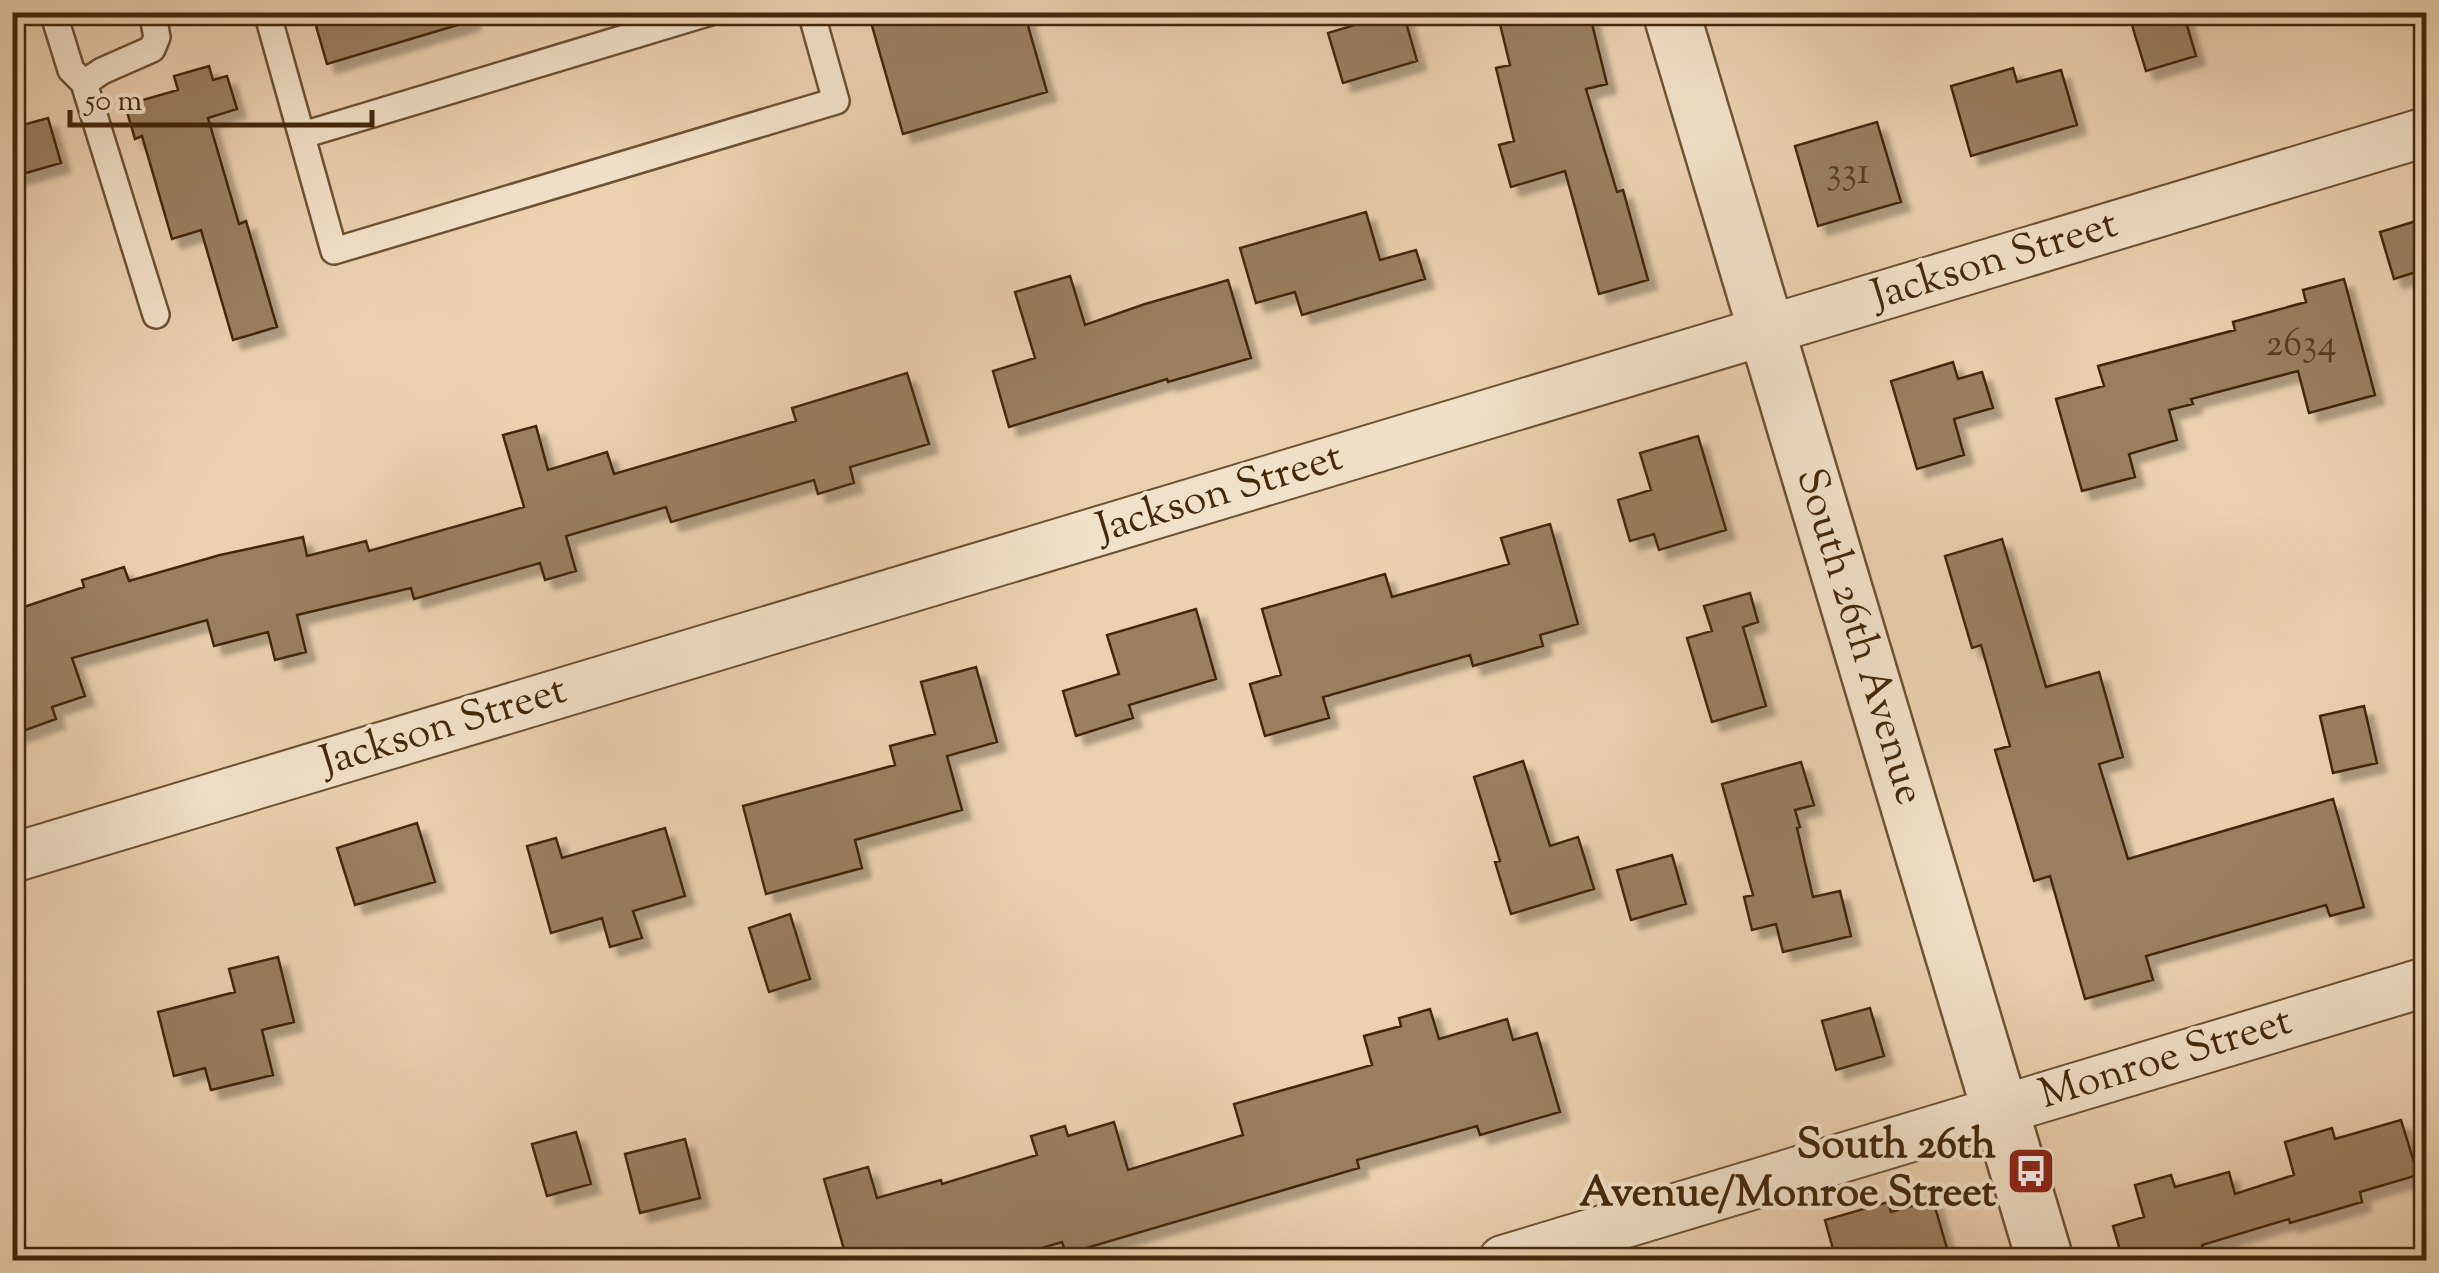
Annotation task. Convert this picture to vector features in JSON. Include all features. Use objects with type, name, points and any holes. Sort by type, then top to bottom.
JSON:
[{"type":"street","name":"South 26th Avenue","points":[[1671,12],[2046,1260]]},
{"type":"street","name":"Jackson Street","points":[[12,858],[2426,132]]},
{"type":"street","name":"Monroe Street","points":[[1503,1260],[2426,982]]},
{"type":"lane","points":[[53,12],[71,70],[84,83],[156,315]]},
{"type":"lane","points":[[84,83],[152,49],[156,37],[152,12]]},
{"type":"lane","points":[[268,12],[334,252],[836,101],[811,12]]},
{"type":"lane","points":[[303,135],[711,12]]},
{"type":"building","points":[[312,12],[470,12],[471,21],[327,64]]},
{"type":"building","points":[[868,12],[1024,12],[1047,92],[903,134]]},
{"type":"building","points":[[1403,12],[1417,61],[1343,83],[1328,33]]},
{"type":"building","points":[[1497,12],[1589,12],[1607,84],[1586,89],[1617,192],[1623,190],[1648,280],[1599,294],[1565,171],[1511,187],[1499,145],[1514,141],[1496,68],[1510,65]]},
{"type":"building","points":[[2128,12],[2183,12],[2196,56],[2146,71]]},
{"type":"building","points":[[209,66],[213,80],[227,76],[237,109],[208,118],[239,224],[246,221],[277,327],[233,340],[201,230],[172,239],[142,136],[135,139],[125,105],[178,90],[174,76]]},
{"type":"building","points":[[2013,68],[2017,82],[2061,70],[2077,125],[1971,156],[1951,86]]},
{"type":"building","points":[[48,118],[61,163],[12,177],[12,128]]},
{"type":"building","points":[[1877,122],[1901,202],[1818,226],[1795,146]]},
{"type":"building","points":[[1366,212],[1380,260],[1416,250],[1425,279],[1302,315],[1295,292],[1256,303],[1240,248]]},
{"type":"building","points":[[2426,218],[2426,269],[2394,279],[2380,232]]},
{"type":"building","points":[[1070,276],[1085,325],[1228,280],[1251,358],[1009,427],[993,371],[1035,358],[1015,292]]},
{"type":"building","points":[[2344,279],[2375,395],[2309,413],[2298,371],[2191,399],[2193,404],[2169,410],[2177,440],[2129,454],[2135,477],[2082,491],[2056,399],[2104,386],[2098,366],[2235,330],[2233,322],[2306,302],[2303,290]]},
{"type":"building","points":[[1953,362],[1958,379],[1982,372],[1993,408],[1954,419],[1964,455],[1917,469],[1891,381]]},
{"type":"building","points":[[907,373],[929,444],[850,467],[854,483],[818,494],[814,480],[671,522],[666,507],[566,536],[576,571],[545,580],[540,563],[414,599],[411,588],[297,615],[306,652],[275,660],[268,632],[214,646],[207,620],[72,658],[85,696],[52,707],[56,719],[12,735],[12,611],[84,587],[82,580],[124,567],[129,581],[303,537],[307,556],[366,541],[369,551],[524,507],[503,435],[536,426],[548,470],[607,452],[614,474],[796,421],[792,408]]},
{"type":"building","points":[[1698,436],[1726,530],[1659,550],[1654,534],[1630,541],[1618,500],[1651,490],[1640,453]]},
{"type":"building","points":[[1550,524],[1578,624],[1540,635],[1543,646],[1473,666],[1470,655],[1323,697],[1329,718],[1265,736],[1250,684],[1281,675],[1262,609],[1385,574],[1392,597],[1509,564],[1501,538]]},
{"type":"building","points":[[2002,539],[2046,687],[2099,672],[2123,757],[2099,764],[2128,859],[2333,799],[2364,907],[2330,916],[2326,905],[2146,956],[2153,980],[2085,999],[2050,876],[2034,881],[1995,750],[2010,746],[1981,645],[1972,648],[1945,556]]},
{"type":"building","points":[[1750,593],[1758,622],[1743,627],[1766,706],[1712,722],[1687,638],[1712,631],[1704,606]]},
{"type":"building","points":[[1196,609],[1216,679],[1129,705],[1133,718],[1076,736],[1063,691],[1119,674],[1107,635]]},
{"type":"building","points":[[976,667],[997,742],[947,756],[962,810],[855,840],[862,868],[766,894],[743,806],[895,765],[890,746],[935,734],[921,682]]},
{"type":"building","points":[[2364,706],[2377,763],[2333,773],[2320,716]]},
{"type":"building","points":[[1523,761],[1550,846],[1578,837],[1594,889],[1511,914],[1495,862],[1500,861],[1474,777]]},
{"type":"building","points":[[1801,762],[1814,805],[1795,810],[1813,897],[1840,891],[1851,936],[1783,952],[1776,924],[1752,930],[1744,897],[1753,895],[1722,784]]},
{"type":"building","points":[[417,823],[435,882],[355,905],[337,848]]},
{"type":"building","points":[[665,828],[685,896],[633,911],[642,938],[610,947],[602,918],[551,933],[527,846],[556,838],[562,858]]},
{"type":"building","points":[[1672,855],[1686,904],[1631,920],[1617,870]]},
{"type":"building","points":[[790,914],[810,979],[769,992],[749,928]]},
{"type":"building","points":[[278,957],[294,1022],[262,1030],[273,1075],[211,1090],[205,1068],[174,1076],[158,1012],[235,992],[229,969]]},
{"type":"building","points":[[1870,1008],[1884,1056],[1836,1070],[1822,1021]]},
{"type":"building","points":[[1430,1009],[1439,1039],[1507,1019],[1513,1040],[1537,1033],[1560,1112],[1480,1135],[1477,1126],[1357,1160],[1359,1168],[1066,1254],[1062,1242],[1001,1260],[847,1260],[824,1179],[868,1167],[877,1198],[941,1180],[942,1184],[1037,1155],[1031,1136],[1065,1126],[1068,1136],[1114,1122],[1128,1170],[1243,1135],[1234,1104],[1372,1065],[1364,1036],[1401,1026],[1399,1018]]},
{"type":"building","points":[[2401,1120],[2418,1175],[2360,1192],[2362,1202],[2202,1245],[2206,1260],[2123,1260],[2113,1226],[2144,1217],[2135,1185],[2171,1175],[2175,1187],[2229,1172],[2235,1194],[2294,1175],[2285,1142],[2332,1128],[2335,1139]]},
{"type":"building","points":[[576,1132],[591,1184],[547,1196],[532,1144]]},
{"type":"building","points":[[685,1139],[700,1198],[640,1213],[625,1154]]},
{"type":"building","points":[[1933,1200],[1948,1252],[1919,1260],[1836,1260],[1825,1220],[1888,1202],[1891,1212]]},
{"type":"place","name":"South 26th Avenue/Monroe Street","points":[[2031,1171]]}]
